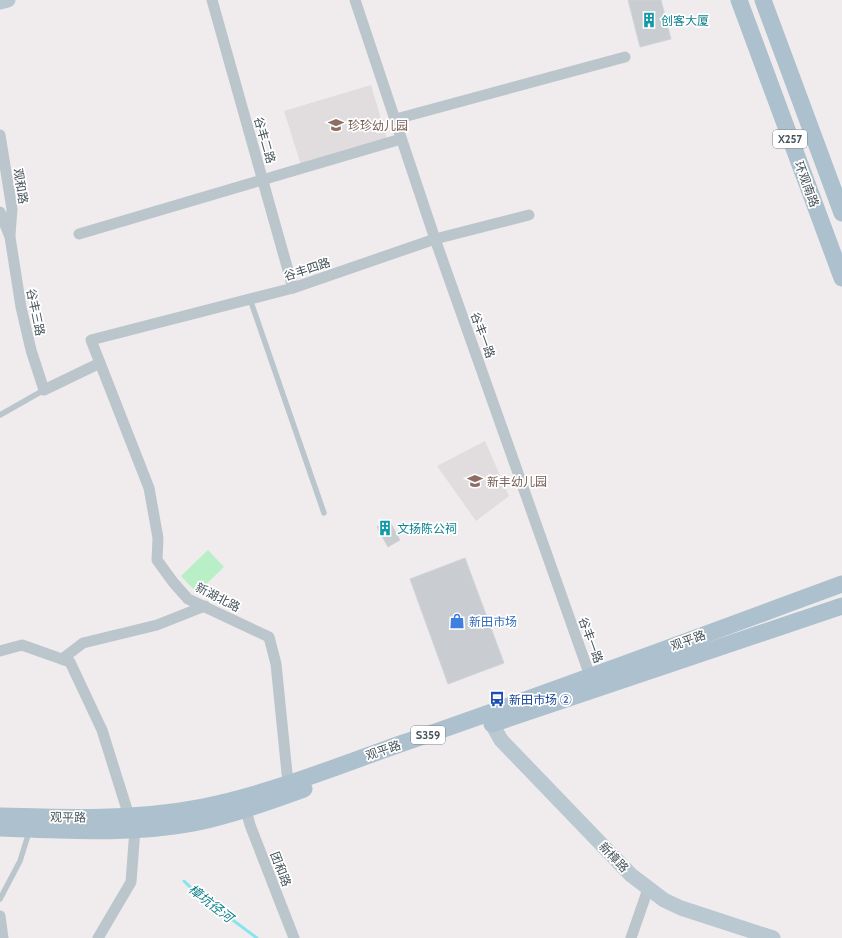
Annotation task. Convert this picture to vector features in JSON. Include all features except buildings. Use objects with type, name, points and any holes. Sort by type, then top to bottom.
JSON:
[{"type":"main road","name":"环观南路","points":[[739,0],[842,278]]},
{"type":"main road","name":"环观南路","points":[[763,0],[837,188],[842,213]]},
{"type":"main road","name":"观平路","points":[[132,823],[228,801],[288,782],[477,718],[842,584]]},
{"type":"main road","name":"观平路","points":[[0,828],[30,823],[193,823],[246,810],[492,724],[842,606]]},
{"type":"main road","name":"观平路","points":[[0,816],[30,823]]},
{"type":"street","points":[[0,2],[8,0]]},
{"type":"street","name":"谷丰二路","points":[[212,0],[293,288]]},
{"type":"street","name":"谷丰一路","points":[[355,0],[435,239],[590,676]]},
{"type":"street","points":[[396,119],[625,57]]},
{"type":"street","name":"观和路","points":[[0,135],[12,209],[10,237]]},
{"type":"street","points":[[80,234],[401,139]]},
{"type":"street","points":[[0,212],[10,237]]},
{"type":"street","name":"谷丰四路","points":[[91,340],[293,288],[435,239],[529,215]]},
{"type":"street","name":"谷丰三路","points":[[10,237],[21,307],[31,350],[44,390]]},
{"type":"street","name":"新湖北路","points":[[91,340],[149,488],[158,538],[157,560],[172,582],[188,599],[269,637],[276,664],[288,782]]},
{"type":"street","points":[[44,390],[100,363]]},
{"type":"street","points":[[62,659],[82,643],[157,626],[205,606]]},
{"type":"street","points":[[0,651],[22,645],[70,662],[102,730],[132,823],[131,882],[98,938]]},
{"type":"street","name":"新樟路","points":[[492,724],[501,740],[632,875],[648,889],[664,900],[681,908],[773,938]]},
{"type":"street","name":"团和路","points":[[246,810],[294,938]]},
{"type":"street","points":[[631,938],[648,889]]},
{"type":"street","points":[[0,916],[3,938]]},
{"type":"lane","points":[[250,299],[324,513]]},
{"type":"lane","points":[[0,415],[44,390]]},
{"type":"lane","points":[[0,899],[20,861],[30,823]]},
{"type":"shaded area","name":"珍珍幼儿园","points":[[371,85],[387,139],[301,165],[284,111]]},
{"type":"shaded area","name":"新丰幼儿园","points":[[485,441],[509,496],[476,521],[437,466]]},
{"type":"green space","points":[[208,550],[224,567],[197,593],[181,576]]},
{"type":"waterway","name":"樟坑径河","points":[[184,881],[195,892],[257,938]]},
{"type":"place","name":"创客大厦","points":[[649,20]]},
{"type":"place","name":"珍珍幼儿园","points":[[336,125]]},
{"type":"place","name":"新丰幼儿园","points":[[475,481]]},
{"type":"place","name":"文扬陈公祠","points":[[385,528]]},
{"type":"place","name":"新田市场","points":[[457,621]]},
{"type":"place","name":"新田市场 ②","points":[[497,699]]}]
